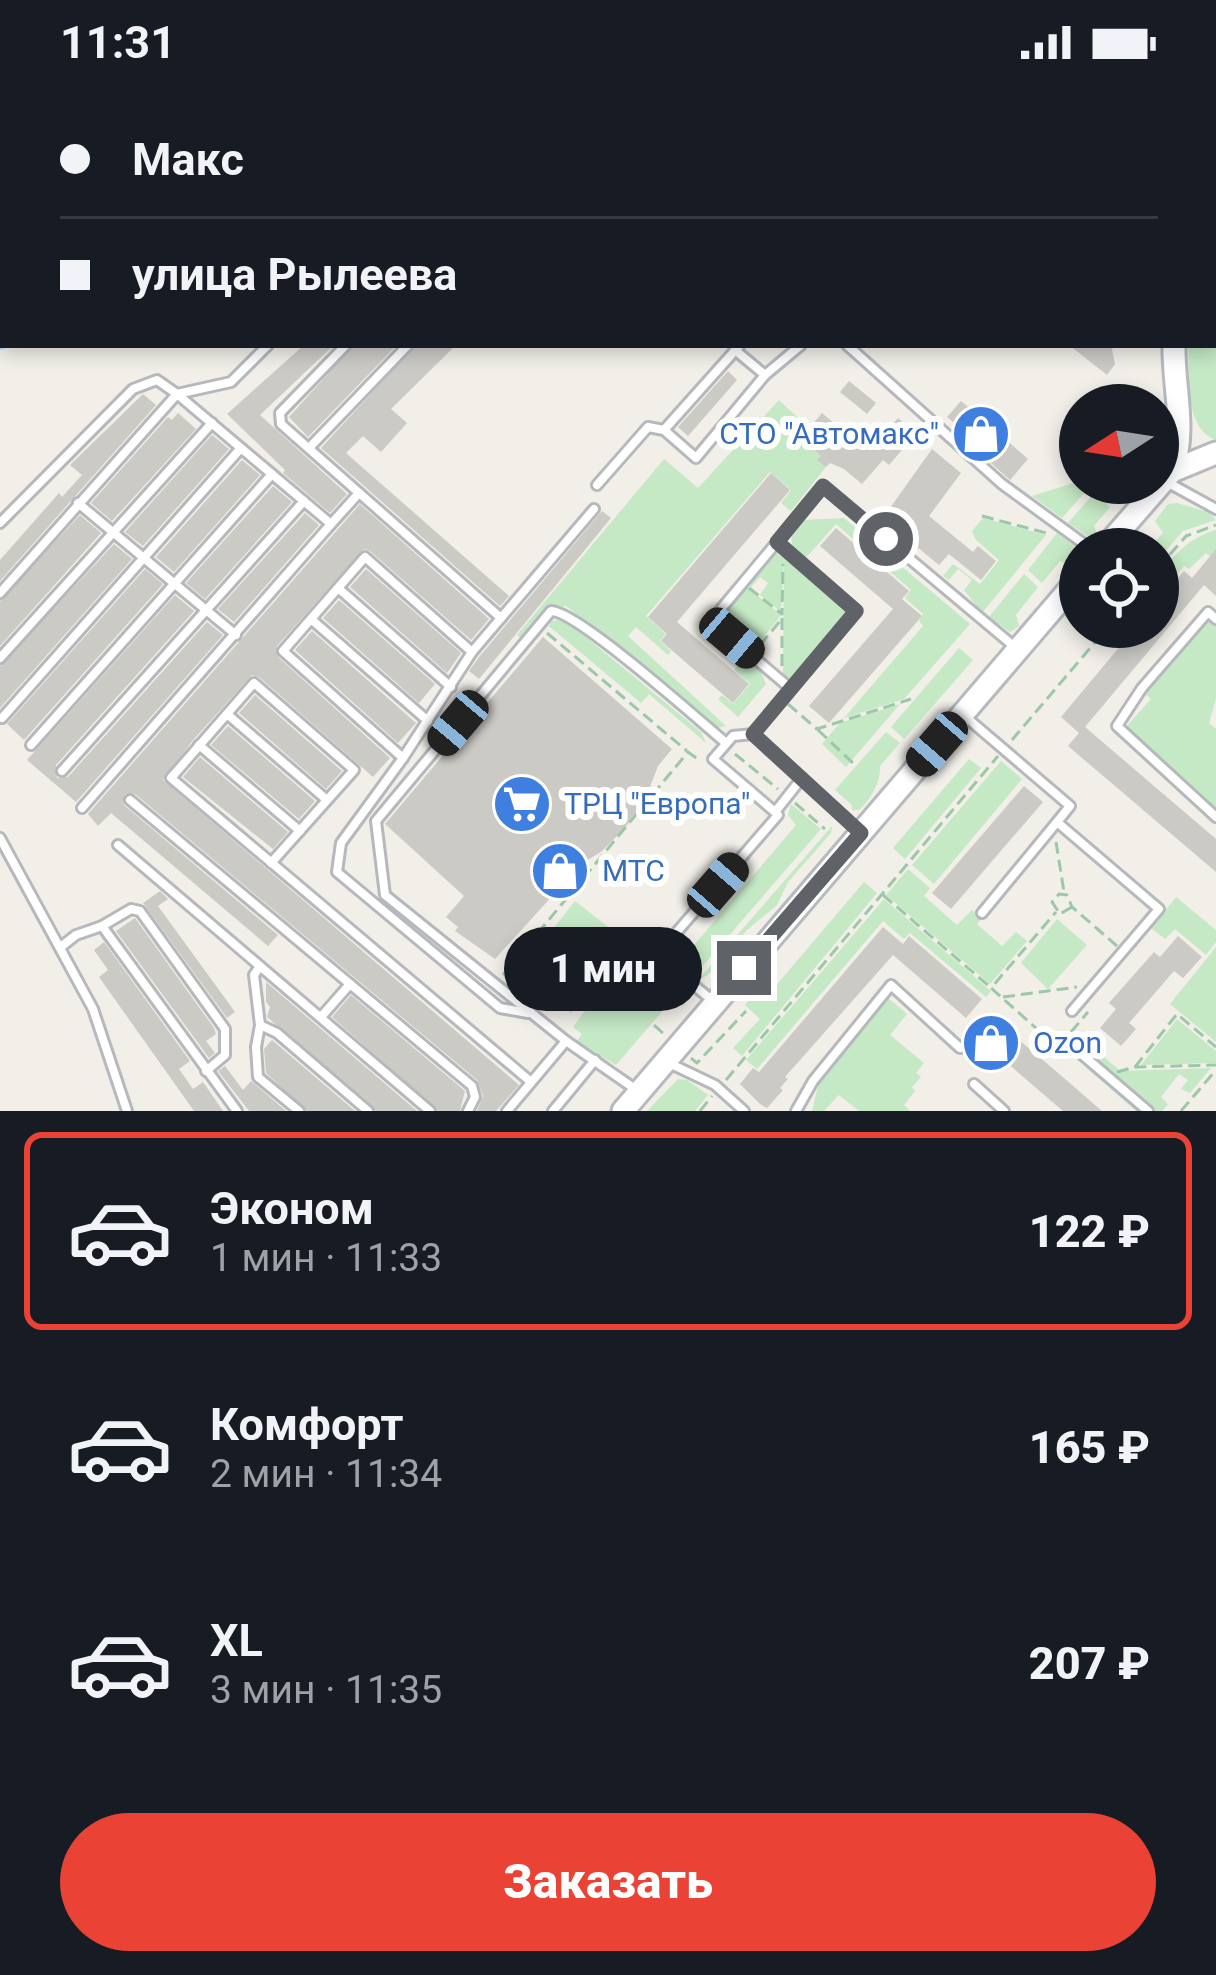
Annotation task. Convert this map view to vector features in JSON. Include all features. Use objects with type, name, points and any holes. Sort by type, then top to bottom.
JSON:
[{"type":"main road","points":[[1174,348],[1179,448]]},
{"type":"main road","points":[[1181,425],[1187,437],[1216,451]]},
{"type":"main road","points":[[1179,470],[1216,451]]},
{"type":"main road","points":[[1122,528],[1143,504]]},
{"type":"main road","points":[[622,1111],[1059,602]]},
{"type":"lane","points":[[0,593],[176,394],[231,382],[265,348]]},
{"type":"lane","points":[[343,348],[280,413],[281,424],[501,618]]},
{"type":"lane","points":[[309,448],[405,348]]},
{"type":"lane","points":[[664,430],[738,348],[765,375]]},
{"type":"lane","points":[[597,485],[648,428],[664,430],[696,458],[765,375],[797,348]]},
{"type":"lane","points":[[850,348],[1002,484],[1062,528]]},
{"type":"lane","points":[[0,523],[133,389],[157,380],[332,524]]},
{"type":"lane","points":[[0,658],[212,423]]},
{"type":"lane","points":[[2,718],[241,448]]},
{"type":"lane","points":[[32,745],[272,474]]},
{"type":"lane","points":[[1179,484],[1216,509]]},
{"type":"lane","points":[[791,688],[711,621],[780,544],[823,486],[1018,650]]},
{"type":"lane","points":[[82,808],[359,493]]},
{"type":"lane","points":[[62,771],[304,502]]},
{"type":"lane","points":[[78,503],[236,634]]},
{"type":"lane","points":[[530,1013],[500,1008],[337,872],[341,843],[404,758],[472,652],[594,509]]},
{"type":"lane","points":[[714,1002],[657,955],[778,815],[713,759],[733,736],[753,734],[856,611],[780,544]]},
{"type":"lane","points":[[404,758],[283,651],[365,557],[472,652]]},
{"type":"lane","points":[[338,588],[451,687]]},
{"type":"lane","points":[[638,1091],[494,986],[385,895],[376,821],[548,613],[561,610],[725,744]]},
{"type":"lane","points":[[1216,619],[1208,612],[1142,688],[1117,726],[1216,817]]},
{"type":"lane","points":[[311,619],[428,722]]},
{"type":"lane","points":[[271,863],[354,770],[254,683],[171,778],[271,863],[531,1082]]},
{"type":"lane","points":[[227,714],[327,800]]},
{"type":"lane","points":[[963,714],[1070,806],[982,913]]},
{"type":"lane","points":[[753,734],[861,833]]},
{"type":"lane","points":[[199,746],[300,831]]},
{"type":"lane","points":[[775,812],[802,778]]},
{"type":"lane","points":[[130,800],[472,1086],[475,1097],[468,1111]]},
{"type":"lane","points":[[1055,825],[1159,909],[1072,1011]]},
{"type":"lane","points":[[0,838],[94,1009],[128,1111]]},
{"type":"lane","points":[[118,845],[430,1111]]},
{"type":"lane","points":[[62,946],[76,934],[131,909],[140,911],[225,1029],[225,1055],[206,1072]]},
{"type":"lane","points":[[101,926],[237,1111]]},
{"type":"lane","points":[[260,966],[254,975],[260,1025],[258,1077],[298,1111]]},
{"type":"lane","points":[[321,1018],[350,984]]},
{"type":"lane","points":[[796,1111],[813,1081],[891,985],[960,1048]]},
{"type":"lane","points":[[260,1025],[277,1033],[368,1111]]},
{"type":"lane","points":[[507,1111],[566,1041]]},
{"type":"lane","points":[[1061,1043],[1148,1111]]},
{"type":"lane","points":[[553,1111],[595,1060]]},
{"type":"lane","points":[[664,1060],[719,1089],[744,1111]]},
{"type":"lane","points":[[974,1084],[1004,1111]]},
{"type":"path","points":[[982,516],[1052,535]]},
{"type":"path","points":[[1179,544],[1186,536],[1216,525]]},
{"type":"path","points":[[780,544],[782,680]]},
{"type":"path","points":[[743,583],[782,616]]},
{"type":"path","points":[[752,655],[782,616]]},
{"type":"path","points":[[548,633],[699,760]]},
{"type":"path","points":[[700,1111],[1090,648]]},
{"type":"path","points":[[782,699],[854,764]]},
{"type":"path","points":[[817,729],[910,699]]},
{"type":"path","points":[[725,744],[825,829]]},
{"type":"path","points":[[494,986],[688,752]]},
{"type":"path","points":[[1055,825],[1064,894],[1072,907],[1123,951]]},
{"type":"path","points":[[1056,912],[1053,900],[1064,894]]},
{"type":"path","points":[[883,895],[1061,1043],[1088,1012]]},
{"type":"path","points":[[1056,912],[1066,914],[1072,907]]},
{"type":"path","points":[[991,988],[1056,912]]},
{"type":"path","points":[[1001,997],[1094,985]]},
{"type":"path","points":[[1135,1067],[1177,1014],[1216,1047]]},
{"type":"path","points":[[1110,1078],[1135,1067],[1216,1068]]},
{"type":"path","points":[[1180,1111],[1216,1068]]},
{"type":"green space","points":[[1188,348],[1216,348],[1216,440],[1198,424],[1189,385]]},
{"type":"green space","points":[[779,400],[809,428],[801,439],[826,467],[791,511],[781,503],[791,490],[770,472],[646,616],[666,634],[660,641],[671,651],[668,655],[636,627],[628,636],[726,726],[718,728],[566,606],[546,609],[521,639],[517,635],[664,459],[698,488]]},
{"type":"green space","points":[[1059,488],[1059,504],[1074,504],[1062,518],[1032,496]]},
{"type":"green space","points":[[1084,504],[1110,507],[1095,528],[1068,523]]},
{"type":"green space","points":[[1168,504],[1179,504],[1208,512],[1216,520],[1179,536],[1179,528],[1160,528],[1155,521]]},
{"type":"green space","points":[[844,518],[970,624],[904,699],[844,718],[923,626],[919,621],[923,614],[905,598],[911,590],[836,524],[804,560],[793,551],[791,533],[802,520]]},
{"type":"green space","points":[[983,518],[1046,535],[982,613],[964,590],[972,580],[958,569],[949,580],[943,576],[953,564],[980,584],[999,560],[972,531]]},
{"type":"green space","points":[[1216,530],[1216,561],[1206,553],[1179,572],[1179,551]]},
{"type":"green space","points":[[1059,535],[1059,562],[1042,583],[1028,570]]},
{"type":"green space","points":[[780,550],[852,611],[792,682],[783,675],[784,560],[781,612],[760,595],[768,583],[760,577],[751,587],[747,584]]},
{"type":"green space","points":[[1024,574],[1038,587],[1016,615],[1019,626],[1010,632],[989,617]]},
{"type":"green space","points":[[746,586],[781,615],[754,650],[719,619]]},
{"type":"green space","points":[[564,619],[701,732],[706,743],[649,694],[641,703],[549,626]]},
{"type":"green space","points":[[1210,619],[1216,624],[1216,699],[1209,723],[1216,729],[1216,809],[1125,728],[1151,699],[1144,693]]},
{"type":"green space","points":[[959,648],[973,660],[904,739],[891,727]]},
{"type":"green space","points":[[744,657],[761,672],[766,684],[738,717],[718,699],[722,695],[733,704],[750,684],[734,670]]},
{"type":"green space","points":[[900,704],[846,767],[822,744],[840,723]]},
{"type":"green space","points":[[886,732],[900,743],[880,766],[867,801],[859,810],[852,810],[835,790]]},
{"type":"green space","points":[[969,759],[981,768],[905,859],[893,848]]},
{"type":"green space","points":[[1001,761],[1022,779],[934,884],[912,865]]},
{"type":"green space","points":[[791,804],[821,829],[694,976],[678,964],[796,825],[788,815]]},
{"type":"green space","points":[[832,826],[788,882],[777,905],[698,980]]},
{"type":"green space","points":[[908,869],[930,888],[924,896],[957,925],[972,910],[981,919],[977,924],[1002,946],[1016,932],[1027,941],[990,984],[886,895]]},
{"type":"green space","points":[[864,882],[877,893],[742,1056],[733,1048],[760,1019],[745,1005],[760,986],[773,989]]},
{"type":"green space","points":[[1176,897],[1216,930],[1216,942],[1206,955],[1175,929],[1165,939],[1151,928]]},
{"type":"green space","points":[[884,899],[991,991],[986,997],[910,933],[904,939],[883,921],[757,1069],[746,1060]]},
{"type":"green space","points":[[575,901],[684,986],[616,1065],[576,1042],[582,1034],[573,1027],[589,1005],[581,1000],[571,1013],[540,985],[565,953],[551,942],[517,983],[513,980]]},
{"type":"green space","points":[[1057,919],[1087,945],[1048,989],[1021,963]]},
{"type":"green space","points":[[1216,947],[1216,1042],[1170,1004]]},
{"type":"green space","points":[[888,998],[907,1014],[890,1035],[924,1063],[916,1073],[921,1077],[912,1087],[915,1091],[904,1105],[910,1111],[859,1111],[839,1095],[824,1111],[812,1111],[819,1082]]},
{"type":"green space","points":[[1177,1019],[1216,1051],[1216,1063],[1141,1065]]},
{"type":"green space","points":[[1078,1034],[1120,1071],[1211,1068],[1190,1093],[1181,1089],[1188,1080],[1179,1074],[1161,1097],[1168,1104],[1162,1111],[1136,1111],[1065,1049]]},
{"type":"green space","points":[[678,1079],[708,1095],[695,1111],[647,1111]]},
{"type":"building","points":[[301,348],[331,348],[260,415],[347,494],[330,513],[283,473],[227,414]]},
{"type":"building","points":[[351,348],[394,348],[308,437],[289,417]]},
{"type":"building","points":[[413,348],[453,348],[391,409],[407,423],[381,452],[363,436],[346,453],[509,596],[500,606],[321,448]]},
{"type":"building","points":[[1073,348],[1112,348],[1115,364],[1107,375]]},
{"type":"building","points":[[728,371],[737,380],[688,436],[678,427]]},
{"type":"building","points":[[849,381],[876,403],[867,414],[840,392]]},
{"type":"building","points":[[143,394],[156,405],[0,581],[0,560],[59,493],[62,497],[82,475],[70,465]]},
{"type":"building","points":[[961,401],[1028,459],[1010,480],[983,456],[987,451],[947,417]]},
{"type":"building","points":[[178,413],[196,429],[112,521],[91,503],[168,417],[172,420]]},
{"type":"building","points":[[822,413],[868,447],[898,418],[916,434],[889,465],[883,460],[862,484],[844,469],[830,463],[826,467],[801,438]]},
{"type":"building","points":[[212,435],[229,449],[143,546],[125,532]]},
{"type":"building","points":[[932,449],[961,473],[929,516],[973,552],[978,546],[996,561],[981,580],[949,554],[939,565],[885,515]]},
{"type":"building","points":[[242,460],[260,475],[174,572],[156,557]]},
{"type":"building","points":[[771,473],[790,490],[677,622],[749,684],[733,703],[661,641],[667,634],[648,617]]},
{"type":"building","points":[[273,486],[292,502],[205,599],[186,583]]},
{"type":"building","points":[[360,504],[489,619],[471,640],[364,549],[277,646],[278,657],[390,758],[373,777],[252,675],[163,780],[519,1085],[496,1111],[477,1111],[483,1096],[477,1080],[135,794],[125,794],[124,805],[278,935],[268,946],[111,813],[98,826],[88,814]]},
{"type":"building","points":[[602,511],[611,518],[479,679],[469,671],[479,657]]},
{"type":"building","points":[[305,513],[319,525],[234,622],[218,609]]},
{"type":"building","points":[[80,515],[101,533],[0,646],[0,601]]},
{"type":"building","points":[[836,528],[909,591],[902,599],[922,616],[829,723],[809,706],[893,609],[820,546]]},
{"type":"building","points":[[114,544],[132,559],[0,708],[0,666]]},
{"type":"building","points":[[1216,549],[1216,596],[1204,585],[1179,615],[1179,577],[1184,571],[1192,578]]},
{"type":"building","points":[[145,569],[163,584],[24,740],[7,724]]},
{"type":"building","points":[[366,569],[461,653],[447,673],[350,587]]},
{"type":"building","points":[[175,595],[194,611],[56,765],[57,778],[68,777],[207,622],[223,635],[76,802],[27,760]]},
{"type":"building","points":[[339,600],[435,684],[419,703],[323,618]]},
{"type":"building","points":[[312,631],[416,723],[398,743],[295,650]]},
{"type":"building","name":"ТРЦ \"Европа\"","points":[[543,637],[672,749],[625,828],[602,851],[558,879],[564,883],[495,959],[455,931],[458,927],[446,917],[464,896],[385,824]]},
{"type":"building","points":[[1118,648],[1151,648],[1085,727],[1216,839],[1216,872],[1068,746],[1079,733],[1061,717]]},
{"type":"building","points":[[255,695],[342,771],[326,789],[239,713]]},
{"type":"building","points":[[228,726],[315,801],[299,819],[211,745]]},
{"type":"building","points":[[200,757],[288,832],[273,849],[183,777]]},
{"type":"building","points":[[1024,786],[1043,802],[951,909],[932,893]]},
{"type":"building","points":[[160,891],[168,899],[158,906],[235,1012],[227,1018],[143,903]]},
{"type":"building","points":[[135,918],[214,1028],[216,1034],[206,1041],[215,1053],[209,1058],[116,931]]},
{"type":"building","points":[[883,927],[903,944],[909,936],[982,999],[966,1018],[893,955],[785,1077],[783,1090],[767,1108],[760,1104],[740,1084],[753,1068],[759,1072]]},
{"type":"building","points":[[1178,936],[1202,957],[1183,978],[1174,971],[1129,1023],[1136,1029],[1121,1046],[1100,1028],[1116,1009],[1109,1003],[1154,952],[1160,957]]},
{"type":"building","points":[[551,941],[566,954],[532,995],[517,983]]},
{"type":"building","points":[[104,942],[190,1061],[179,1069],[193,1089],[203,1082],[223,1111],[194,1111],[99,977],[108,970],[94,950]]},
{"type":"building","points":[[266,982],[417,1111],[376,1111],[267,1017]]},
{"type":"building","points":[[351,995],[465,1091],[460,1111],[438,1111],[332,1017]]},
{"type":"building","points":[[994,1019],[1102,1111],[1063,1111],[978,1038]]},
{"type":"building","points":[[272,1040],[355,1111],[307,1111],[266,1073],[264,1049]]},
{"type":"building","points":[[225,1066],[243,1090],[251,1081],[286,1111],[249,1111],[218,1071]]},
{"type":"place","name":"СТО \"Автомакс\"","points":[[981,434]]},
{"type":"place","name":"ТРЦ \"Европа\"","points":[[522,804]]},
{"type":"place","name":"МТС","points":[[560,871]]},
{"type":"place","name":"Ozon","points":[[991,1043]]},
{"type":"route","points":[[744,968],[861,833],[753,734],[856,611],[777,542],[823,486],[886,539]]}]
